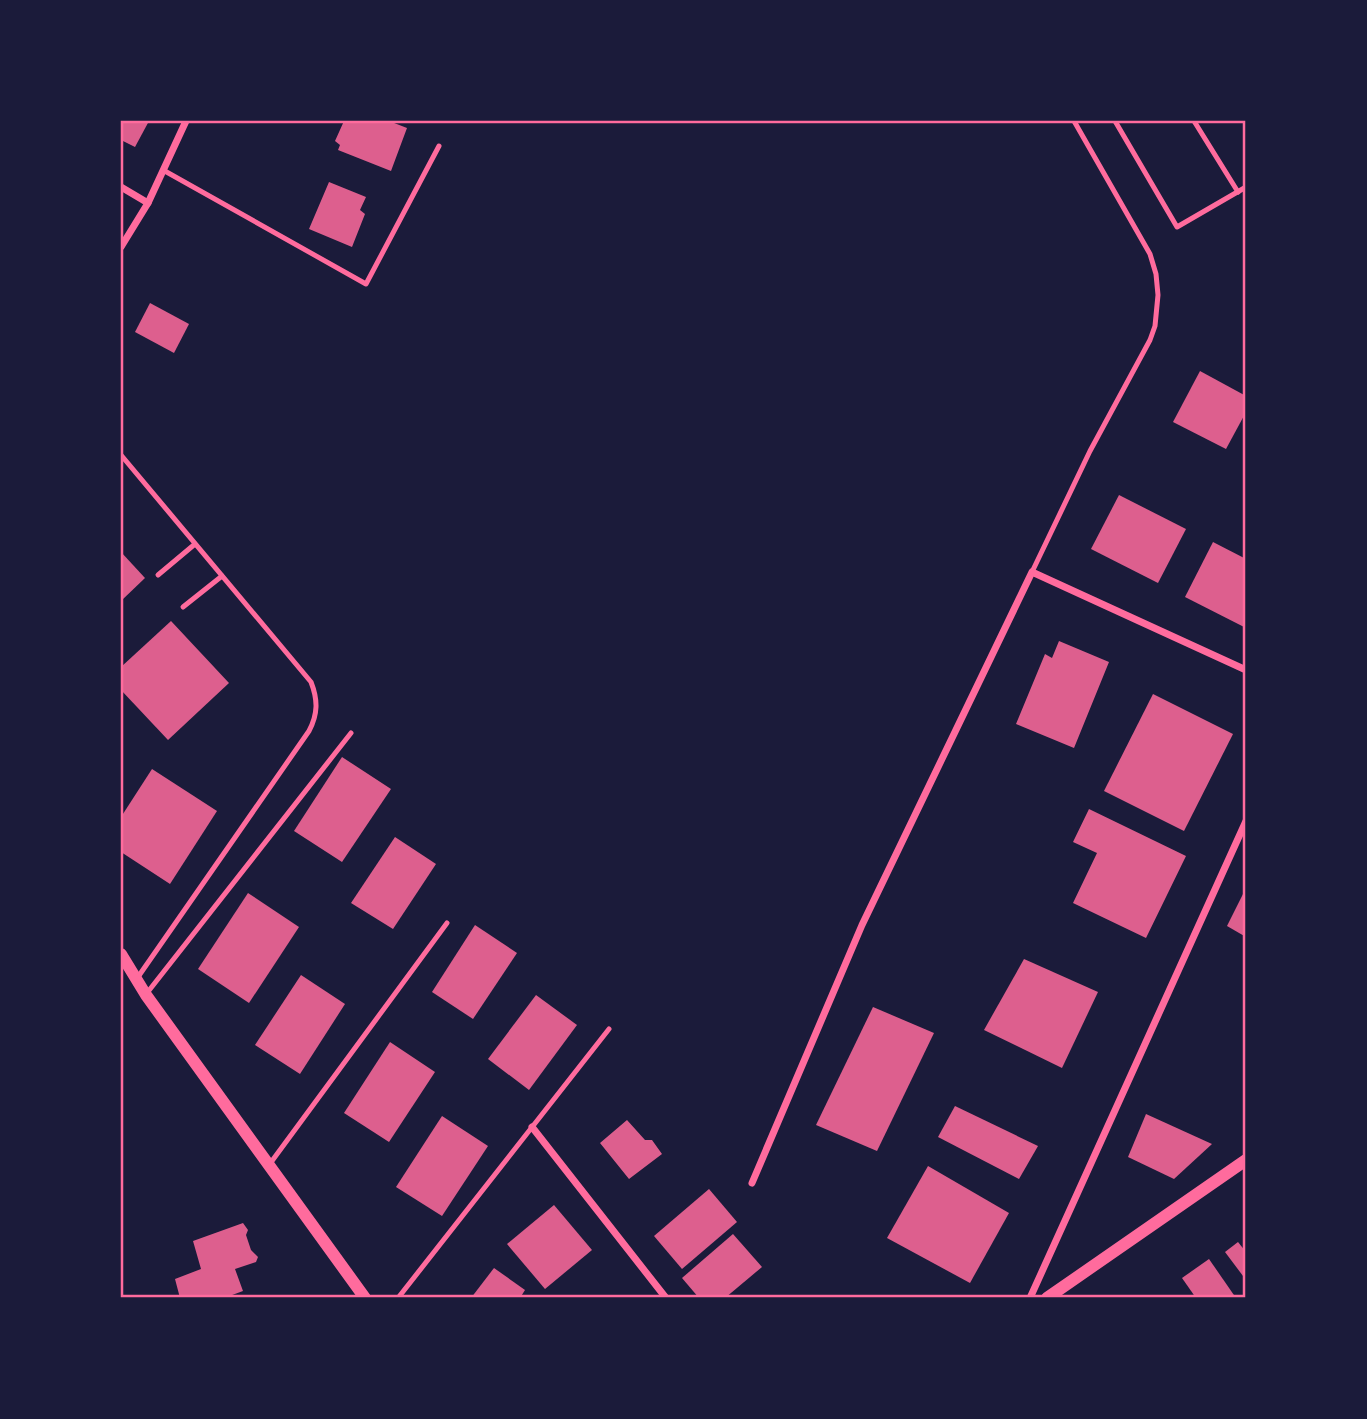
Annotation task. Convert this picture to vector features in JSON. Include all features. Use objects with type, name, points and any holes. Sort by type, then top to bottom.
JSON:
[{"type":"street","points":[[121,247],[148,203],[186,121]]},
{"type":"street","points":[[121,187],[148,203]]},
{"type":"street","points":[[752,1183],[862,925],[1032,572],[1246,670]]},
{"type":"street","points":[[1030,1298],[1246,821]]},
{"type":"street","points":[[121,954],[146,995],[365,1298]]},
{"type":"street","points":[[532,1127],[666,1298]]},
{"type":"street","points":[[1047,1298],[1246,1160]]},
{"type":"lane","points":[[1032,572],[1090,451],[1150,340],[1158,310],[1156,274],[1150,254],[1074,121]]},
{"type":"lane","points":[[1115,121],[1177,227],[1246,187]]},
{"type":"lane","points":[[1194,121],[1238,192]]},
{"type":"lane","points":[[163,170],[366,284],[439,146]]},
{"type":"lane","points":[[121,455],[311,682],[315,692],[316,713],[309,731],[136,979]]},
{"type":"lane","points":[[158,575],[195,544]]},
{"type":"lane","points":[[183,607],[222,576]]},
{"type":"lane","points":[[146,995],[351,733]]},
{"type":"lane","points":[[269,1165],[447,923]]},
{"type":"lane","points":[[398,1298],[609,1029]]},
{"type":"building","points":[[121,121],[149,121],[135,147],[121,140]]},
{"type":"building","points":[[344,121],[389,121],[407,128],[391,171],[338,150],[340,145],[335,141]]},
{"type":"building","points":[[329,182],[366,197],[360,210],[365,214],[352,247],[309,229]]},
{"type":"building","points":[[150,303],[189,324],[174,353],[135,332]]},
{"type":"building","points":[[1200,371],[1246,396],[1246,412],[1226,449],[1173,422]]},
{"type":"building","points":[[1119,495],[1186,529],[1158,583],[1091,549]]},
{"type":"building","points":[[1213,542],[1246,559],[1246,628],[1185,597]]},
{"type":"building","points":[[121,552],[145,578],[121,601]]},
{"type":"building","points":[[171,621],[229,683],[168,740],[121,690],[121,667]]},
{"type":"building","points":[[1059,641],[1109,662],[1074,748],[1016,724],[1045,654],[1052,658]]},
{"type":"building","points":[[1153,694],[1233,734],[1184,831],[1104,791]]},
{"type":"building","points":[[342,757],[391,789],[342,862],[294,831]]},
{"type":"building","points":[[152,769],[217,811],[170,884],[121,852],[121,817]]},
{"type":"building","points":[[1089,809],[1186,856],[1146,938],[1073,903],[1097,853],[1073,842]]},
{"type":"building","points":[[395,837],[436,864],[393,929],[351,903]]},
{"type":"building","points":[[1246,888],[1246,937],[1227,926]]},
{"type":"building","points":[[248,893],[299,927],[249,1003],[198,969]]},
{"type":"building","points":[[475,925],[517,953],[473,1019],[432,992]]},
{"type":"building","points":[[1024,959],[1098,992],[1062,1068],[984,1030]]},
{"type":"building","points":[[301,975],[345,1004],[300,1074],[255,1045]]},
{"type":"building","points":[[536,995],[577,1025],[529,1090],[488,1059]]},
{"type":"building","points":[[873,1007],[934,1033],[877,1151],[816,1125]]},
{"type":"building","points":[[390,1042],[435,1072],[389,1142],[344,1113]]},
{"type":"building","points":[[955,1106],[1038,1146],[1019,1179],[938,1137]]},
{"type":"building","points":[[1146,1114],[1212,1144],[1174,1179],[1128,1157]]},
{"type":"building","points":[[442,1116],[488,1146],[442,1216],[396,1187]]},
{"type":"building","points":[[627,1120],[645,1140],[652,1140],[662,1154],[629,1179],[600,1143]]},
{"type":"building","points":[[928,1166],[1009,1213],[970,1283],[887,1238]]},
{"type":"building","points":[[709,1189],[737,1222],[682,1269],[654,1236]]},
{"type":"building","points":[[554,1205],[592,1250],[545,1289],[507,1244]]},
{"type":"building","points":[[243,1223],[248,1230],[246,1235],[251,1250],[258,1257],[256,1262],[235,1269],[243,1291],[224,1298],[180,1298],[175,1279],[201,1269],[193,1241]]},
{"type":"building","points":[[733,1234],[762,1267],[725,1298],[699,1298],[682,1278]]},
{"type":"building","points":[[1238,1242],[1246,1252],[1246,1280],[1225,1252]]},
{"type":"building","points":[[1209,1259],[1236,1298],[1196,1298],[1182,1278]]},
{"type":"building","points":[[494,1268],[525,1290],[520,1298],[471,1298]]}]
